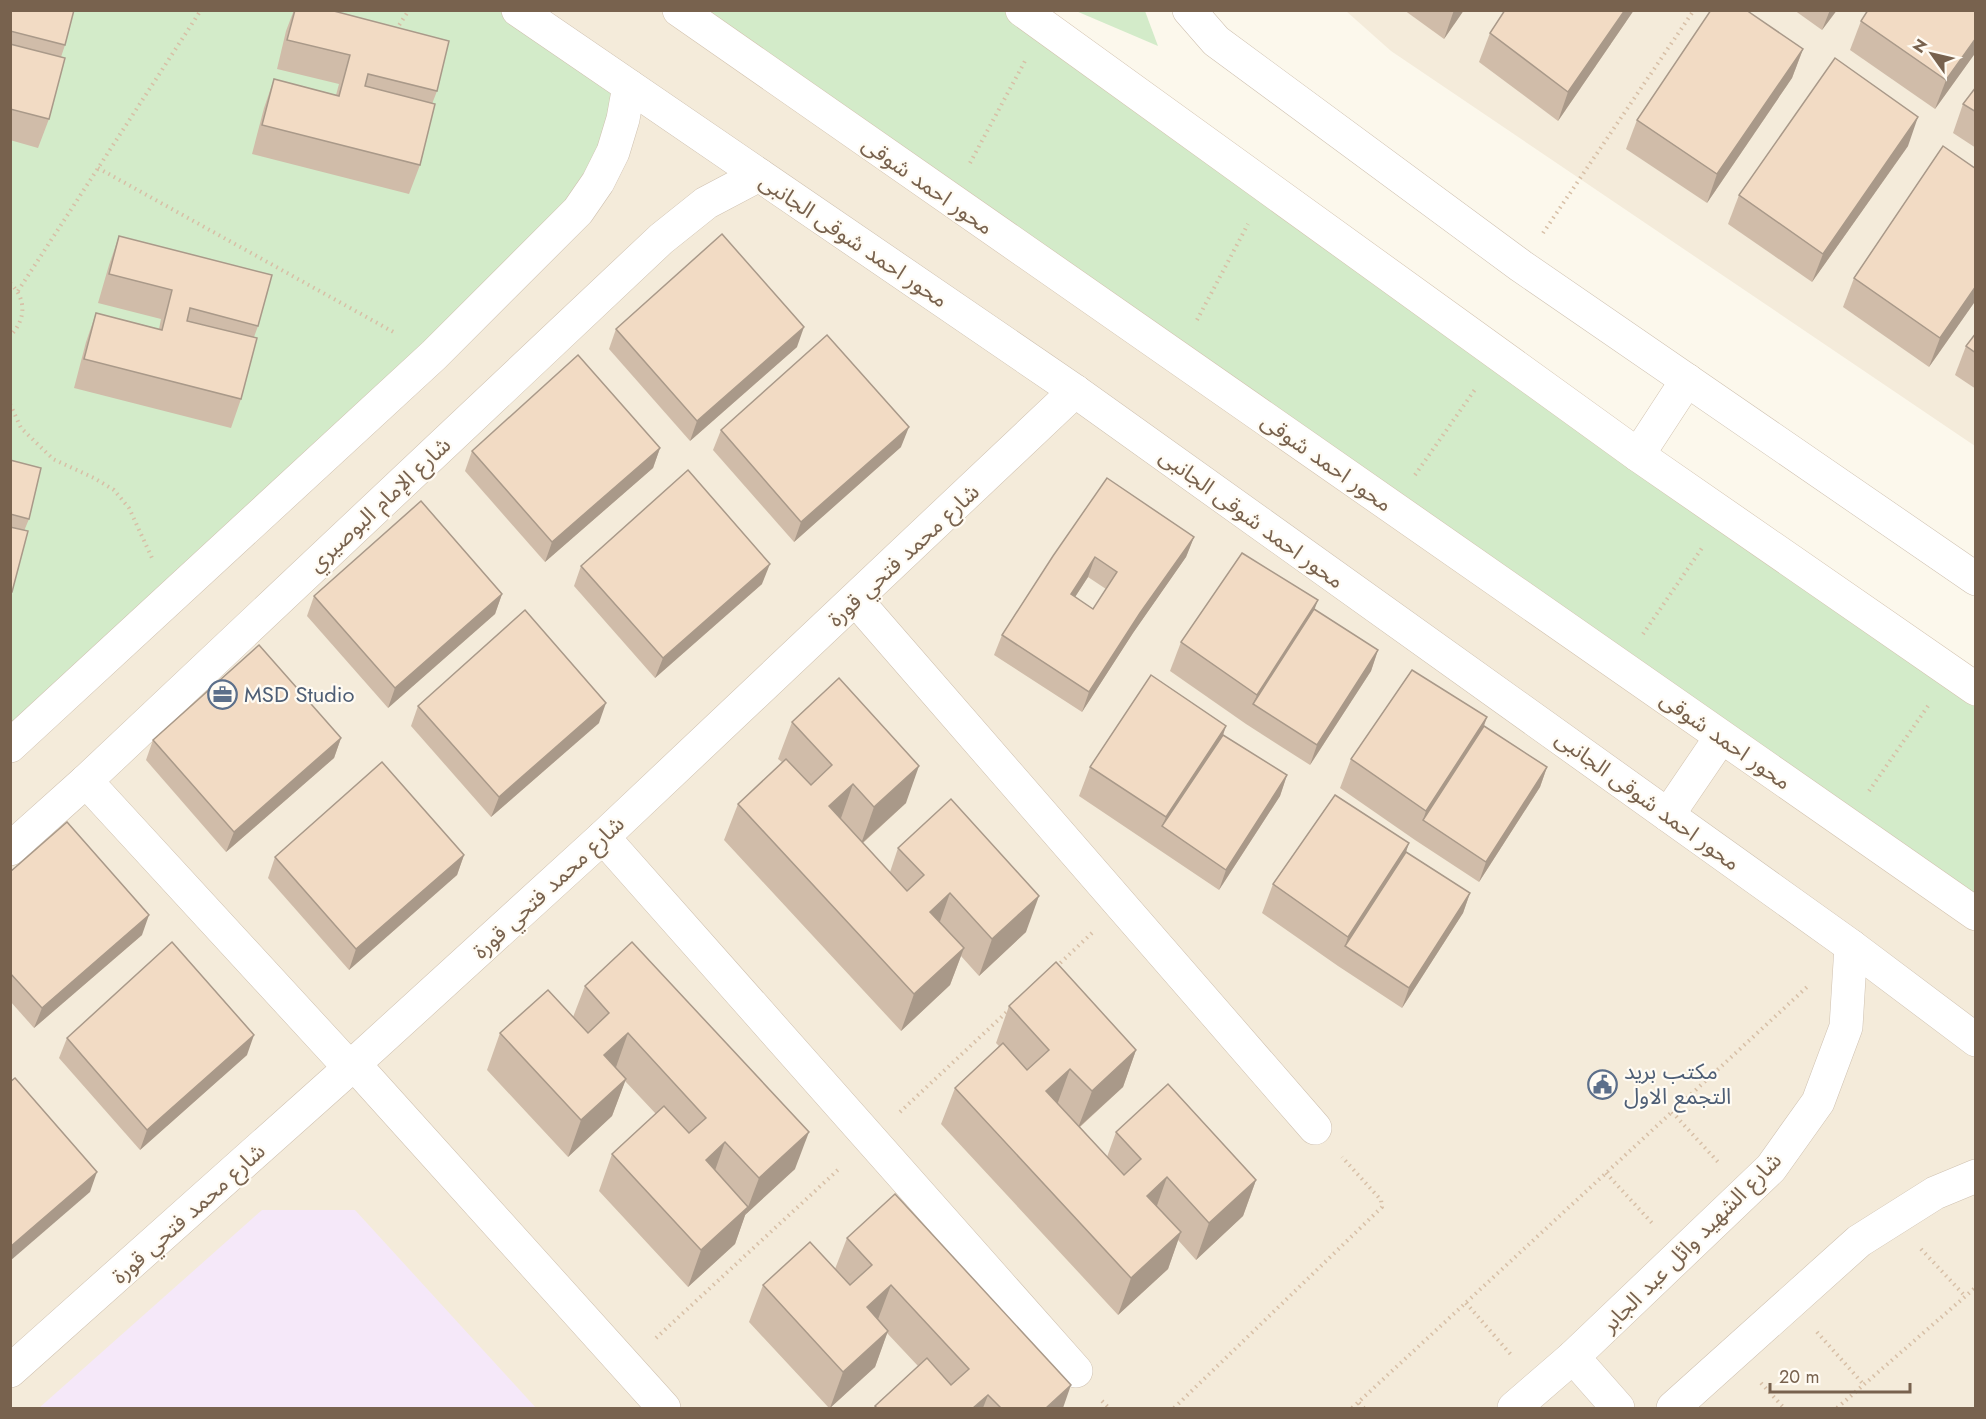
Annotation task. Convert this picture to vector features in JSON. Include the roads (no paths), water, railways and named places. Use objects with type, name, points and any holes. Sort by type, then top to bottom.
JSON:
[{"type":"street","name":"محور احمد شوقى الجانبى","points":[[518,10],[1075,391],[1851,946],[1976,1040]]},
{"type":"street","name":"محور احمد شوقى","points":[[679,10],[1976,914]]},
{"type":"street","points":[[1189,10],[1216,41],[1521,266],[1976,579]]},
{"type":"street","points":[[1033,18],[1638,455],[1964,681]]},
{"type":"street","points":[[10,746],[434,355],[578,211],[598,182],[613,152],[623,119],[629,86]]},
{"type":"street","name":"شارع الإمام البوصيري","points":[[10,849],[86,781],[661,239],[706,203],[759,175]]},
{"type":"street","points":[[1638,455],[1687,380]]},
{"type":"street","name":"شارع محمد فتحي قورة","points":[[10,1371],[352,1066],[603,837],[1075,391]]},
{"type":"street","points":[[856,600],[1315,1128]]},
{"type":"street","points":[[1668,815],[1721,737]]},
{"type":"street","points":[[86,781],[352,1066],[664,1408]]},
{"type":"street","points":[[603,837],[1076,1371]]},
{"type":"street","name":"شارع الشهيد وائل عبد الجابر","points":[[1514,1408],[1573,1357],[1771,1168],[1818,1102],[1846,1027],[1851,946]]},
{"type":"street","points":[[1673,1408],[1859,1242],[1935,1193],[1976,1176]]},
{"type":"street","points":[[1573,1357],[1618,1408]]},
{"type":"place","name":"MSD Studio","points":[[223,694]]},
{"type":"place","name":"مكتب بريد التجمع الاول","points":[[1603,1084]]}]
